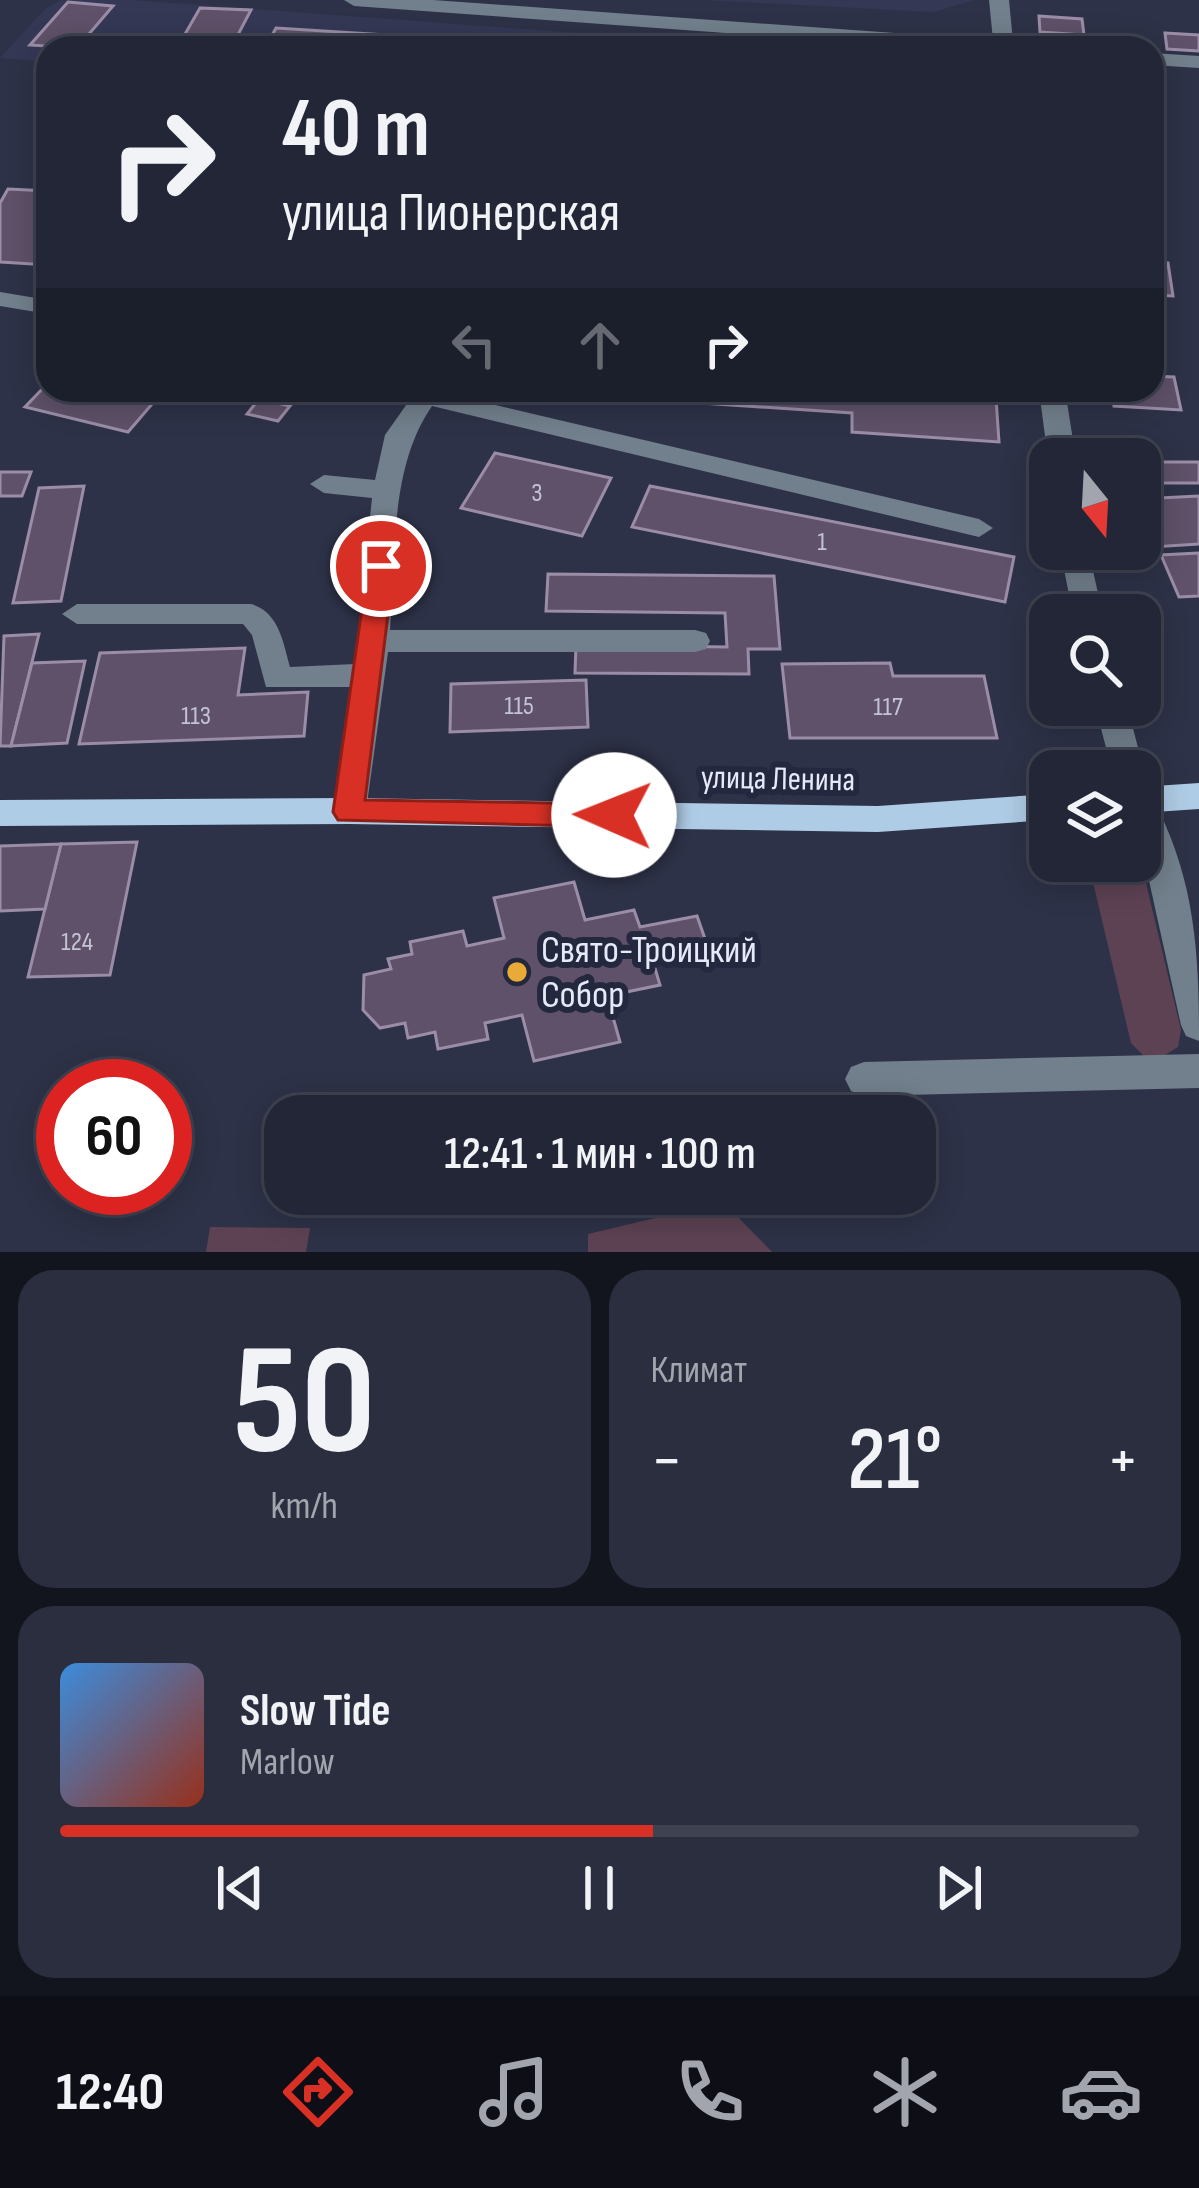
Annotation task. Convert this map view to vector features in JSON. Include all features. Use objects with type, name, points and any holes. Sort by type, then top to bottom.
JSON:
[{"type":"main road","points":[[1161,801],[1199,796]]},
{"type":"main road","name":"улица Ленина","points":[[0,813],[878,819],[1029,808]]},
{"type":"street","points":[[354,0],[586,9],[875,36]]},
{"type":"street","points":[[999,0],[1003,36]]},
{"type":"street","points":[[1164,60],[1199,62]]},
{"type":"street","points":[[0,299],[36,305]]},
{"type":"street","points":[[349,812],[374,641],[387,490],[409,402]]},
{"type":"street","points":[[450,402],[980,528]]},
{"type":"street","points":[[1054,402],[1059,438]]},
{"type":"street","points":[[324,484],[387,490]]},
{"type":"street","points":[[77,614],[251,614],[266,632],[277,679],[366,675]]},
{"type":"street","points":[[374,641],[695,641]]},
{"type":"street","points":[[1161,853],[1199,1025]]},
{"type":"street","points":[[864,1079],[1199,1071]]},
{"type":"shaded area","points":[[62,0],[132,0],[618,36],[36,36],[36,61],[0,58],[46,8]]},
{"type":"shaded area","points":[[704,0],[974,0],[934,12]]},
{"type":"shaded area","points":[[1093,882],[1146,882],[1181,1030],[1178,1047],[1165,1055],[1144,1056],[1131,1043]]},
{"type":"shaded area","points":[[668,1215],[736,1215],[772,1252],[588,1252],[588,1234]]},
{"type":"shaded area","points":[[210,1227],[310,1228],[306,1252],[206,1252]]},
{"type":"building","points":[[68,2],[113,6],[87,36],[38,36]]},
{"type":"building","points":[[200,8],[251,10],[237,36],[184,36]]},
{"type":"building","points":[[1039,16],[1082,19],[1084,35],[1040,32]]},
{"type":"building","points":[[276,28],[404,36],[272,36]]},
{"type":"building","points":[[1165,33],[1199,35],[1199,51],[1167,49]]},
{"type":"building","points":[[8,189],[36,190],[36,264],[0,262],[0,203]]},
{"type":"building","points":[[1164,263],[1168,263],[1173,296],[1164,296]]},
{"type":"building","points":[[1164,377],[1174,377],[1181,410],[1114,406],[1114,402],[1164,402]]},
{"type":"building","points":[[36,396],[36,402],[154,402],[128,432],[25,407]]},
{"type":"building","points":[[257,402],[290,406],[278,421],[247,414]]},
{"type":"building","points":[[687,402],[996,402],[999,442],[852,432],[852,413]]},
{"type":"building","points":[[495,453],[611,478],[582,536],[461,508]]},
{"type":"building","points":[[1161,462],[1199,462],[1199,483],[1161,483]]},
{"type":"building","points":[[0,472],[31,472],[22,496],[0,496]]},
{"type":"building","points":[[84,486],[61,601],[13,603],[39,488]]},
{"type":"building","points":[[650,486],[1014,557],[1005,602],[632,527]]},
{"type":"building","points":[[1199,496],[1199,544],[1161,546],[1161,498]]},
{"type":"building","points":[[1199,553],[1199,596],[1179,597],[1161,555]]},
{"type":"building","points":[[548,574],[774,576],[780,649],[748,649],[749,674],[575,673],[576,645],[727,647],[725,613],[546,611]]},
{"type":"building","points":[[39,634],[11,746],[0,746],[4,636]]},
{"type":"building","points":[[245,648],[238,695],[308,692],[304,736],[79,744],[100,653]]},
{"type":"building","points":[[85,661],[67,743],[11,746],[32,663]]},
{"type":"building","points":[[890,663],[893,676],[984,676],[997,738],[790,738],[782,664]]},
{"type":"building","points":[[586,680],[588,727],[450,732],[451,684]]},
{"type":"building","points":[[137,842],[110,975],[28,977],[61,844]]},
{"type":"building","points":[[61,844],[45,909],[0,911],[0,846]]},
{"type":"building","name":"Свято-Троицкий Собор","points":[[574,882],[585,920],[634,910],[640,927],[697,916],[710,953],[654,965],[660,985],[607,996],[620,1042],[534,1061],[522,1015],[485,1023],[488,1039],[438,1049],[435,1032],[408,1038],[405,1023],[380,1028],[363,1010],[364,975],[391,969],[388,959],[412,954],[410,942],[463,931],[467,946],[504,938],[494,898]]},
{"type":"place","name":"Свято-Троицкий Собор","points":[[517,972]]},
{"type":"route","points":[[381,566],[349,812],[614,815]]}]
